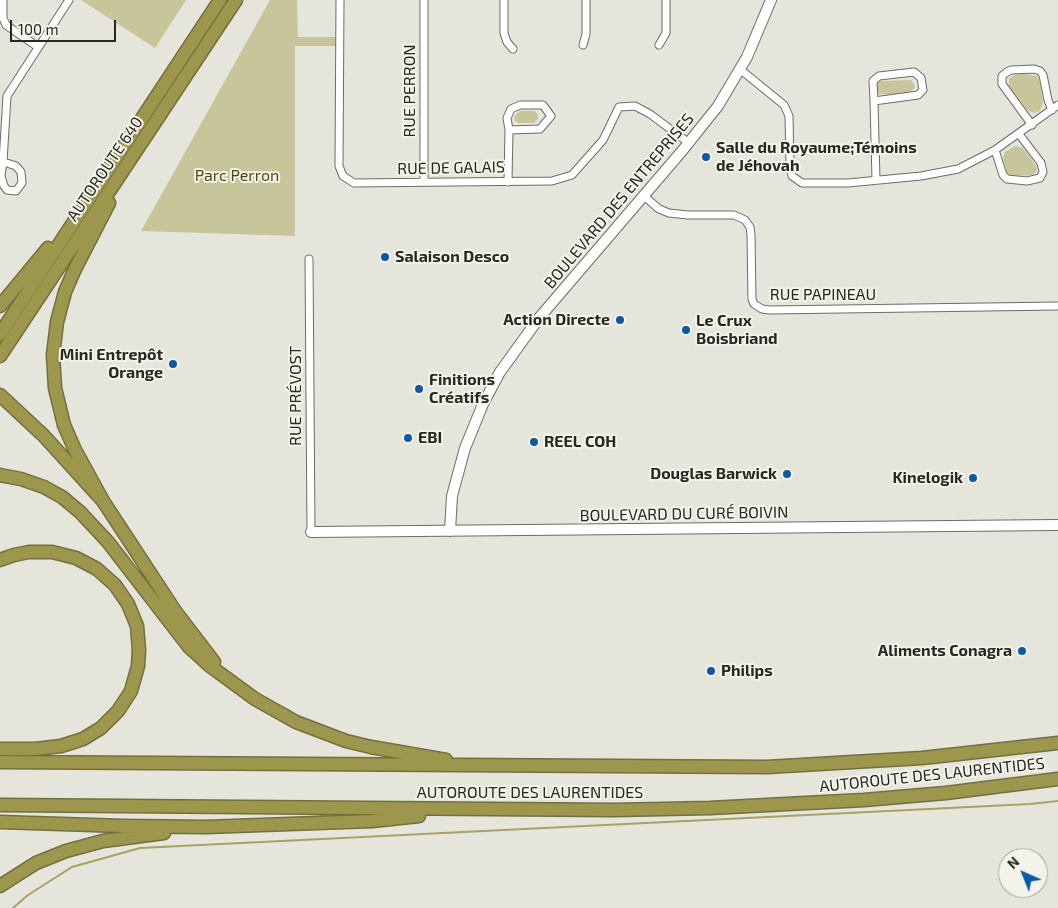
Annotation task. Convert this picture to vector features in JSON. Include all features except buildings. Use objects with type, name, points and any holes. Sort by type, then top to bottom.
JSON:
[{"type":"highway","name":"AUTOROUTE 640","points":[[0,334],[220,0]]},
{"type":"highway","name":"AUTOROUTE 640","points":[[0,356],[236,0]]},
{"type":"highway","points":[[133,156],[71,277],[59,312],[54,343],[54,382],[62,416],[72,443],[103,501],[188,629],[228,680]]},
{"type":"highway","points":[[0,306],[85,204]]},
{"type":"highway","points":[[0,395],[44,436],[103,501]]},
{"type":"highway","points":[[0,475],[21,479],[44,487],[62,497],[80,512],[108,542],[189,647],[210,666],[255,700],[302,725],[331,737],[371,748],[482,766]]},
{"type":"highway","points":[[0,560],[29,552],[52,552],[76,558],[97,569],[114,585],[128,604],[137,626],[139,650],[138,666],[131,691],[118,711],[96,731],[75,742],[54,748],[0,750]]},
{"type":"highway","name":"AUTOROUTE DES LAURENTIDES","points":[[0,762],[482,766],[796,766],[922,758],[1058,743]]},
{"type":"highway","name":"AUTOROUTE DES LAURENTIDES","points":[[0,805],[651,809],[815,804],[931,794],[1058,779]]},
{"type":"highway","points":[[0,822],[206,827],[372,821],[478,809]]},
{"type":"highway","points":[[0,886],[36,863],[78,847],[116,839],[206,827]]},
{"type":"street","points":[[3,0],[2,18],[6,25],[38,47]]},
{"type":"street","points":[[2,162],[8,96],[69,0]]},
{"type":"street","name":"RUE DE GALAIS","points":[[340,0],[339,166],[343,176],[354,183],[552,181],[572,175],[603,140],[619,107],[636,106],[650,114],[688,143]]},
{"type":"street","name":"RUE PERRON","points":[[424,0],[424,182]]},
{"type":"street","points":[[504,0],[504,34],[507,42],[513,49]]},
{"type":"street","points":[[583,45],[586,34],[586,0]]},
{"type":"street","points":[[659,45],[666,33],[666,0]]},
{"type":"street","name":"BOULEVARD DES ENTREPRISES","points":[[450,531],[451,504],[461,459],[479,413],[498,376],[539,318],[644,196],[718,106],[758,35],[772,0]]},
{"type":"street","points":[[740,70],[784,106],[790,116],[792,176],[802,183],[848,183],[920,176],[958,169],[995,150],[1032,125],[1055,107],[1048,100],[1043,75],[1040,71],[1034,69],[1011,70],[1002,76],[1002,84],[1032,125]]},
{"type":"street","points":[[874,101],[918,95],[923,90],[921,78],[914,72],[879,76],[873,81],[876,180]]},
{"type":"street","points":[[508,182],[509,130],[507,118],[511,109],[520,105],[544,105],[551,116],[540,129],[509,130]]},
{"type":"street","points":[[995,150],[1003,175],[1007,179],[1027,181],[1040,178],[1043,172],[1041,163],[1019,134]]},
{"type":"street","name":"RUE PAPINEAU","points":[[644,196],[659,209],[670,213],[684,215],[734,215],[745,220],[750,227],[751,235],[752,301],[762,309],[1058,306]]},
{"type":"street","name":"RUE PRÉVOST","points":[[309,259],[311,532]]},
{"type":"street","name":"BOULEVARD DU CURÉ BOIVIN","points":[[311,532],[1058,525]]},
{"type":"green space","points":[[81,0],[186,0],[155,48]]},
{"type":"green space","name":"Parc Perron","points":[[270,0],[297,0],[298,37],[338,37],[336,46],[295,46],[295,236],[141,231]]},
{"type":"green space","points":[[1017,74],[1037,76],[1040,82],[1043,103],[1040,111],[1035,113],[1028,111],[1009,86],[1009,78]]},
{"type":"green space","points":[[911,80],[915,86],[912,91],[896,95],[879,94],[876,91],[876,84],[880,81]]},
{"type":"green space","points":[[519,111],[535,111],[538,119],[534,123],[519,123],[515,121],[514,117]]},
{"type":"green space","points":[[1015,146],[1023,148],[1036,166],[1037,171],[1033,175],[1012,176],[1007,173],[1003,157],[1005,152]]},
{"type":"waterway","points":[[13,908],[28,895],[72,867],[140,848],[1030,804],[1058,801]]},
{"type":"place","name":"Salle du Royaume;Témoins de Jéhovah","points":[[706,157]]},
{"type":"place","name":"Salaison Desco","points":[[385,257]]},
{"type":"place","name":"Action Directe","points":[[620,320]]},
{"type":"place","name":"Le Crux Boisbriand","points":[[686,330]]},
{"type":"place","name":"Mini Entrepôt Orange","points":[[173,364]]},
{"type":"place","name":"Finitions Créatifs","points":[[419,389]]},
{"type":"place","name":"EBI","points":[[408,438]]},
{"type":"place","name":"REEL COH","points":[[534,442]]},
{"type":"place","name":"Douglas Barwick","points":[[787,474]]},
{"type":"place","name":"Kinelogik","points":[[973,478]]},
{"type":"place","name":"Aliments Conagra","points":[[1022,651]]},
{"type":"place","name":"Philips","points":[[711,671]]}]
